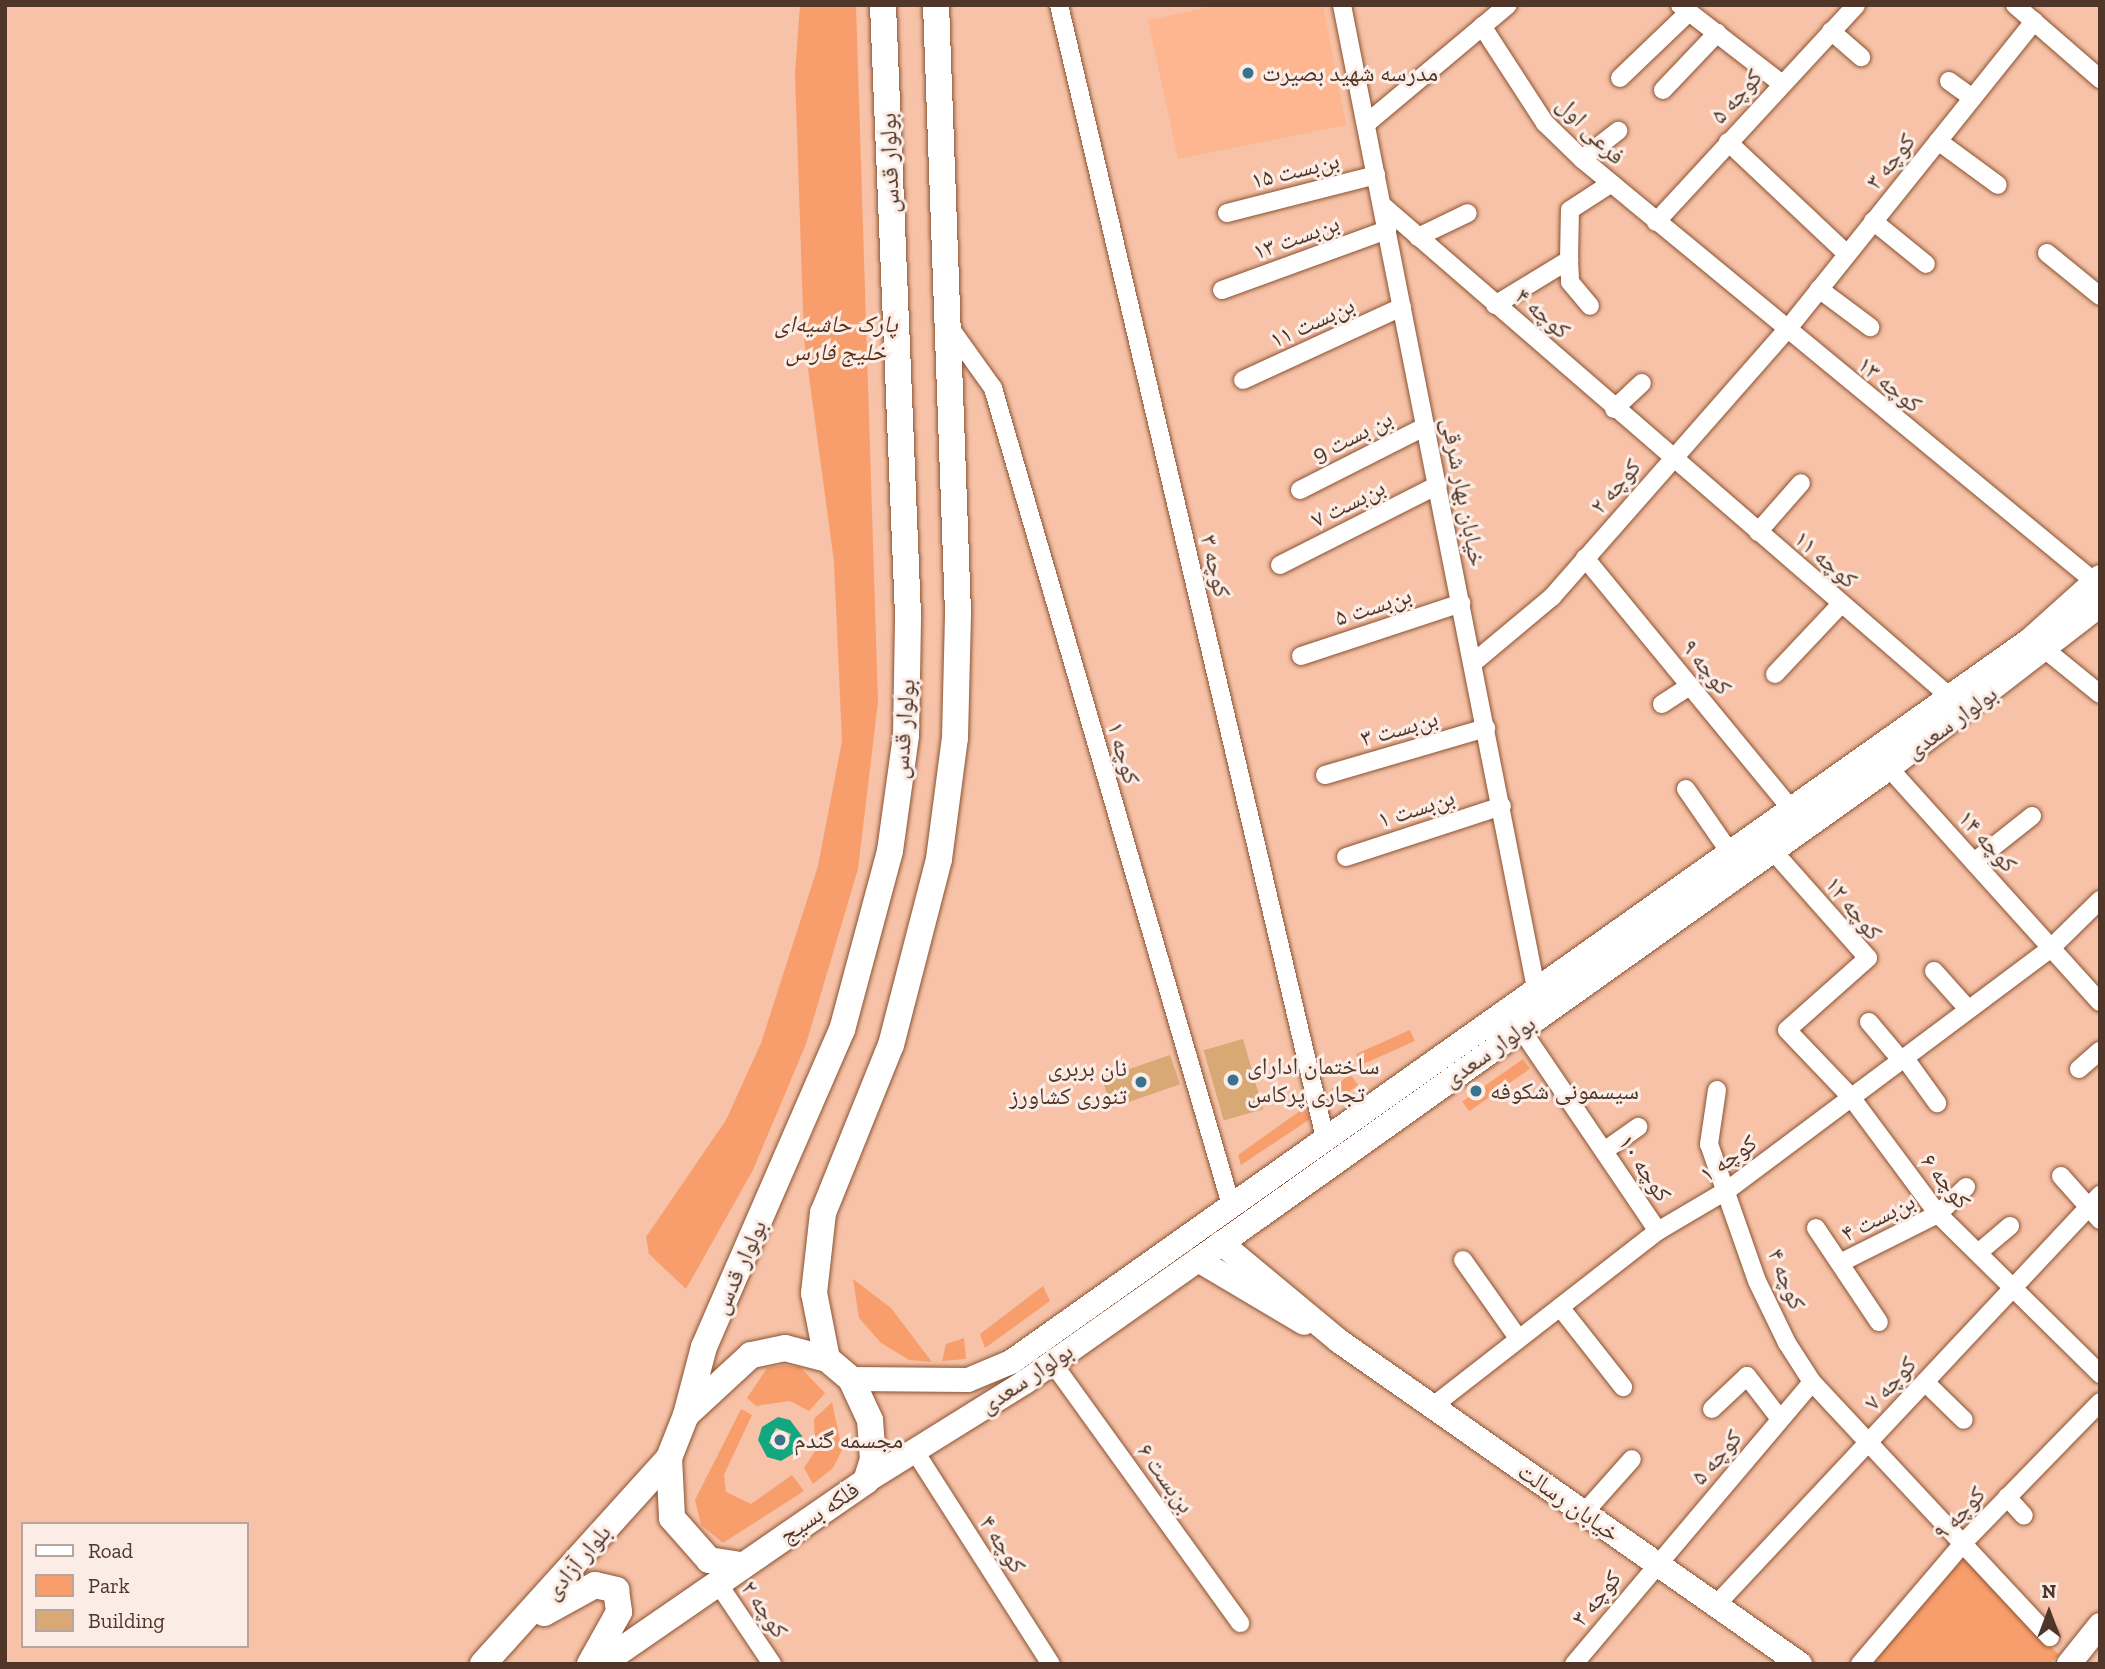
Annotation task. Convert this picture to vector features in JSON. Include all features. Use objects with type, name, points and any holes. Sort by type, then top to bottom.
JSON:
[{"type":"main road","name":"بولوار قدس","points":[[686,1415],[704,1347],[842,1030],[890,851],[906,735],[908,615],[883,5]]},
{"type":"main road","name":"بولوار قدس","points":[[827,1359],[814,1293],[823,1213],[891,1045],[939,859],[955,738],[958,613],[936,5]]},
{"type":"main road","name":"بولوار سعدی","points":[[851,1379],[968,1380],[1011,1362],[1790,807],[2030,639],[2097,599]]},
{"type":"main road","name":"بولوار سعدی","points":[[866,1481],[1052,1362],[1889,768],[2047,651],[2097,599]]},
{"type":"main road","points":[[1221,1243],[1339,1341]]},
{"type":"main road","points":[[1198,1259],[1339,1341]]},
{"type":"main road","name":"خیابان رسالت","points":[[1339,1341],[1800,1664]]},
{"type":"main road","name":"فلکه بسیج","points":[[785,1348],[827,1359],[851,1379],[870,1420],[873,1460],[866,1481],[741,1565],[709,1559],[672,1518],[669,1458],[686,1415],[751,1355],[785,1348]]},
{"type":"main road","name":"بلوار آزادی","points":[[483,1664],[519,1630],[669,1458]]},
{"type":"main road","points":[[601,1664],[741,1565]]},
{"type":"main road","points":[[519,1630],[574,1594],[608,1585],[620,1598],[619,1612],[590,1664]]},
{"type":"main road","points":[[2069,1664],[2100,1625]]},
{"type":"street","name":"کوچه ۳","points":[[1059,5],[1325,1138]]},
{"type":"street","name":"خیابان بهار شرقی","points":[[1342,5],[1536,988]]},
{"type":"street","points":[[1366,124],[1507,5]]},
{"type":"street","name":"کوچه ۵","points":[[1656,222],[1781,83],[1856,5]]},
{"type":"street","points":[[2015,5],[2100,79]]},
{"type":"street","points":[[1620,78],[1684,8],[1781,83]]},
{"type":"street","name":"کوچه ۳","points":[[1786,331],[2034,21]]},
{"type":"street","name":"فرعی اول","points":[[1482,26],[1545,123],[1610,184],[1656,222]]},
{"type":"street","points":[[1831,31],[1861,57]]},
{"type":"street","points":[[1663,90],[1717,33]]},
{"type":"street","points":[[1949,81],[1972,98]]},
{"type":"street","points":[[1582,159],[1618,131]]},
{"type":"street","points":[[1938,141],[1998,185]]},
{"type":"street","points":[[1728,142],[1847,254]]},
{"type":"street","name":"بن‌بست ۱۵","points":[[1227,213],[1376,175]]},
{"type":"street","points":[[1590,306],[1570,282],[1570,210],[1610,184]]},
{"type":"street","name":"کوچه ۴","points":[[1382,205],[1671,458]]},
{"type":"street","points":[[1418,237],[1468,213]]},
{"type":"street","points":[[1873,221],[1926,264]]},
{"type":"street","name":"کوچه ۱۳","points":[[1656,222],[2097,599]]},
{"type":"street","name":"بن‌بست ۱۳","points":[[1222,290],[1387,230]]},
{"type":"street","points":[[2047,253],[2100,296]]},
{"type":"street","points":[[1495,305],[1569,260]]},
{"type":"street","points":[[1819,289],[1870,327]]},
{"type":"street","name":"بن‌بست ۱۱","points":[[1243,380],[1402,307]]},
{"type":"street","name":"کوچه ۱","points":[[948,325],[993,388],[1231,1205]]},
{"type":"street","name":"کوچه ۲","points":[[1473,663],[1552,597],[1671,458],[1786,331]]},
{"type":"street","points":[[1614,409],[1642,383]]},
{"type":"street","name":"بن بست 9","points":[[1300,490],[1426,426]]},
{"type":"street","name":"کوچه ۱۱","points":[[1671,458],[1949,696]]},
{"type":"street","points":[[1758,533],[1801,483]]},
{"type":"street","name":"بن‌بست ۷","points":[[1280,565],[1438,485]]},
{"type":"street","name":"کوچه ۹","points":[[1585,558],[1790,807]]},
{"type":"street","name":"بن‌بست ۵","points":[[1301,656],[1461,603]]},
{"type":"street","points":[[1775,674],[1841,604]]},
{"type":"street","points":[[2047,651],[2100,694]]},
{"type":"street","points":[[1662,704],[1690,685]]},
{"type":"street","name":"بن‌بست ۳","points":[[1325,775],[1486,728]]},
{"type":"street","name":"کوچه ۱۴","points":[[1889,768],[2100,1002]]},
{"type":"street","points":[[1686,789],[1729,851]]},
{"type":"street","name":"بن‌بست ۱","points":[[1346,857],[1502,806]]},
{"type":"street","points":[[1974,862],[2032,816]]},
{"type":"street","name":"کوچه ۱۲","points":[[1773,851],[1868,958],[1787,1030],[1851,1097]]},
{"type":"street","name":"کوچه ۱","points":[[1433,1406],[1658,1231],[1729,1189],[2051,948],[2100,900]]},
{"type":"street","points":[[1934,971],[1968,1009]]},
{"type":"street","points":[[1869,1022],[1903,1059],[1937,1103]]},
{"type":"street","name":"کوچه ۱۰","points":[[1521,1029],[1658,1231]]},
{"type":"street","points":[[2079,1069],[2100,1051]]},
{"type":"street","points":[[1717,1090],[1709,1144],[1729,1189]]},
{"type":"street","name":"کوچه ۶","points":[[1851,1097],[1938,1214],[2100,1374]]},
{"type":"street","points":[[1604,1151],[1638,1127]]},
{"type":"street","points":[[2061,1175],[2096,1208]]},
{"type":"street","points":[[1938,1214],[1966,1187]]},
{"type":"street","name":"کوچه ۴","points":[[1729,1189],[1757,1281],[1812,1382],[1871,1439],[2050,1637]]},
{"type":"street","name":"کوچه ۷","points":[[1716,1605],[2014,1287],[2096,1208]]},
{"type":"street","name":"بن‌بست ۴","points":[[1840,1263],[1938,1214]]},
{"type":"street","points":[[1978,1252],[2010,1226]]},
{"type":"street","points":[[1816,1228],[1879,1322]]},
{"type":"street","points":[[1463,1260],[1518,1338]]},
{"type":"street","points":[[1560,1307],[1623,1387]]},
{"type":"street","name":"بن‌بست ۶","points":[[1052,1362],[1240,1623]]},
{"type":"street","points":[[1712,1409],[1747,1376],[1780,1419]]},
{"type":"street","name":"کوچه ۵","points":[[1657,1563],[1812,1382]]},
{"type":"street","points":[[1925,1382],[1964,1420]]},
{"type":"street","name":"کوچه ۹","points":[[1860,1664],[1965,1541],[2100,1402]]},
{"type":"street","name":"کوچه ۴","points":[[914,1450],[1051,1664]]},
{"type":"street","points":[[1584,1513],[1632,1459]]},
{"type":"street","points":[[2007,1497],[2024,1516]]},
{"type":"street","name":"کوچه ۳","points":[[1574,1664],[1657,1563]]},
{"type":"street","name":"کوچه ۲","points":[[717,1581],[772,1664]]},
{"type":"shaded area","name":"مدرسه شهید بصیرت","points":[[1219,5],[1323,5],[1346,125],[1178,159],[1148,20]]},
{"type":"shaded area","points":[[778,1417],[790,1420],[802,1436],[799,1450],[781,1461],[767,1457],[758,1440],[762,1427]],"holes":[[[776,1428],[791,1434],[784,1450],[769,1443]]]},
{"type":"green space","name":"پارک حاشیه‌ای خلیج فارس","points":[[800,5],[856,5],[878,702],[858,869],[806,1044],[753,1170],[686,1289],[649,1254],[646,1237],[726,1120],[761,1043],[818,866],[842,741],[834,562],[804,339],[795,74]]},
{"type":"green space","points":[[1410,1030],[1415,1041],[1361,1065],[1356,1054]]},
{"type":"green space","points":[[1523,1059],[1530,1069],[1469,1111],[1462,1101]]},
{"type":"green space","points":[[1350,1074],[1358,1085],[1330,1106],[1326,1094]]},
{"type":"green space","points":[[1304,1108],[1310,1119],[1241,1165],[1238,1155]]},
{"type":"green space","points":[[853,1279],[891,1308],[932,1362],[909,1360],[881,1343],[859,1318]]},
{"type":"green space","points":[[1043,1286],[1050,1301],[985,1348],[980,1334]]},
{"type":"green space","points":[[964,1338],[966,1359],[942,1361],[946,1344]]},
{"type":"green space","points":[[783,1365],[800,1367],[825,1393],[809,1411],[790,1401],[756,1406],[747,1398],[767,1368]]},
{"type":"green space","points":[[832,1402],[842,1450],[833,1468],[813,1484],[804,1468],[815,1451],[814,1419]]},
{"type":"green space","points":[[741,1409],[752,1415],[724,1475],[726,1492],[751,1504],[792,1475],[804,1491],[723,1543],[701,1525],[695,1500]]},
{"type":"green space","points":[[1964,1558],[2059,1655],[2049,1664],[1871,1664]]},
{"type":"building","name":"ساختمان ادارای تجاری پرکاس","points":[[1243,1039],[1263,1109],[1224,1120],[1204,1050]]},
{"type":"building","name":"نان بربری تنوری کشاورز","points":[[1170,1055],[1180,1084],[1112,1108],[1102,1078]]},
{"type":"place","name":"مدرسه شهید بصیرت","points":[[1248,73]]},
{"type":"place","name":"ساختمان ادارای تجاری پرکاس","points":[[1233,1080]]},
{"type":"place","name":"نان بربری تنوری کشاورز","points":[[1141,1082]]},
{"type":"place","name":"سیسمونی شکوفه","points":[[1476,1091]]},
{"type":"place","name":"مجسمه گندم","points":[[780,1440]]}]
